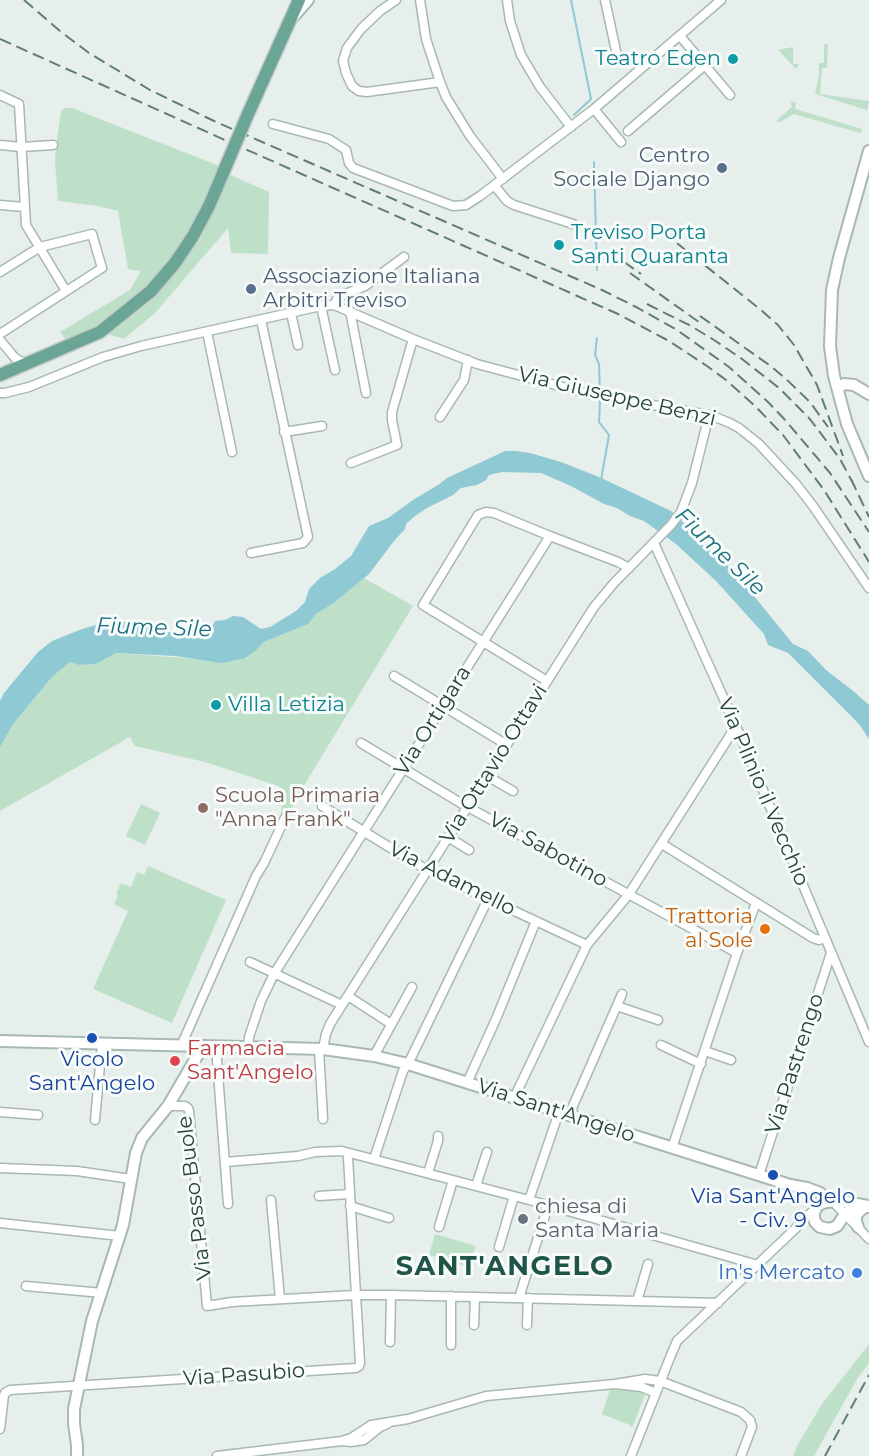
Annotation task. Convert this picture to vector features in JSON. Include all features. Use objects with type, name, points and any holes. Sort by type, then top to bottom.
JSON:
[{"type":"main road","points":[[0,375],[100,332],[151,291],[175,263],[209,207],[299,0]]},
{"type":"street","points":[[290,21],[308,0]]},
{"type":"street","points":[[396,0],[361,29],[347,48],[343,61],[352,86],[359,91],[367,92],[440,82]]},
{"type":"street","points":[[420,0],[426,39],[450,104],[470,136],[503,179]]},
{"type":"street","points":[[507,0],[510,21],[521,55],[540,87],[571,127]]},
{"type":"street","points":[[605,0],[616,51]]},
{"type":"street","points":[[273,124],[329,139],[346,150],[349,163],[353,168],[453,206],[466,205],[594,109],[721,0]]},
{"type":"street","points":[[680,36],[730,95]]},
{"type":"street","points":[[628,131],[705,65]]},
{"type":"street","points":[[0,95],[19,104],[26,225],[66,291]]},
{"type":"street","points":[[594,109],[621,142]]},
{"type":"street","points":[[0,145],[21,147],[53,145]]},
{"type":"street","points":[[869,151],[832,290],[830,346],[847,424],[869,476]]},
{"type":"street","points":[[494,185],[509,203],[573,224]]},
{"type":"street","points":[[0,205],[24,207]]},
{"type":"street","points":[[0,272],[40,247],[92,234],[102,268],[0,334]]},
{"type":"street","points":[[2,394],[29,387],[112,354],[321,306],[334,305],[338,297],[365,286],[404,257]]},
{"type":"street","name":"Via Giuseppe Benzi","points":[[334,305],[468,360],[589,394],[722,419],[753,438],[796,484],[869,588]]},
{"type":"street","points":[[321,306],[335,370]]},
{"type":"street","points":[[350,311],[366,393]]},
{"type":"street","points":[[291,313],[298,345]]},
{"type":"street","points":[[251,553],[303,543],[308,537],[261,320]]},
{"type":"street","points":[[207,332],[232,452]]},
{"type":"street","points":[[351,463],[397,445],[392,412],[413,339]]},
{"type":"street","points":[[0,340],[18,360],[31,363]]},
{"type":"street","points":[[440,417],[464,380],[468,360]]},
{"type":"street","points":[[838,388],[844,384],[854,385],[869,394]]},
{"type":"street","name":"Via Ottavio Ottavi","points":[[321,1049],[328,1029],[342,1005],[594,607],[606,591],[657,540],[681,512],[692,483],[708,415]]},
{"type":"street","points":[[284,432],[322,426]]},
{"type":"street","points":[[547,681],[423,605],[474,518],[482,513],[490,512],[629,568]]},
{"type":"street","name":"Via Ortigara","points":[[248,1048],[249,1037],[258,1010],[274,974],[550,536]]},
{"type":"street","name":"Via Plinio il Vecchio","points":[[657,540],[869,1042]]},
{"type":"street","points":[[394,676],[507,745]]},
{"type":"street","points":[[514,1098],[587,945],[629,894],[736,726]]},
{"type":"street","name":"Via Sabotino","points":[[361,743],[467,807],[737,953]]},
{"type":"street","points":[[487,776],[513,791]]},
{"type":"street","name":"Via Adamello","points":[[322,806],[427,870],[587,945]]},
{"type":"street","points":[[181,1046],[256,876],[285,818]]},
{"type":"street","points":[[448,837],[469,850]]},
{"type":"street","points":[[662,844],[813,938],[824,938]]},
{"type":"street","points":[[374,1159],[403,1071],[488,899]]},
{"type":"street","points":[[672,1148],[756,903]]},
{"type":"street","points":[[467,1083],[536,921]]},
{"type":"street","name":"Via Pastrengo","points":[[759,1175],[831,953]]},
{"type":"street","points":[[250,962],[342,1005]]},
{"type":"street","points":[[374,1056],[412,987]]},
{"type":"street","points":[[529,1200],[564,1114],[622,994]]},
{"type":"street","points":[[348,996],[391,1024]]},
{"type":"street","points":[[617,1006],[658,1020]]},
{"type":"street","name":"Via Sant'Angelo","points":[[0,1042],[321,1049],[374,1056],[408,1064],[815,1191],[820,1193],[836,1212]]},
{"type":"street","points":[[94,1120],[102,1044]]},
{"type":"street","points":[[661,1045],[700,1064]]},
{"type":"street","points":[[77,1456],[74,1417],[79,1386],[91,1328],[127,1209],[136,1153],[142,1138],[168,1106],[203,1047]]},
{"type":"street","points":[[216,1047],[228,1204]]},
{"type":"street","points":[[321,1049],[323,1119]]},
{"type":"street","points":[[705,1052],[731,1060]]},
{"type":"street","name":"Via Passo Buole","points":[[168,1106],[185,1106],[189,1111],[207,1306],[280,1299]]},
{"type":"street","points":[[0,1112],[38,1114]]},
{"type":"street","points":[[428,1173],[438,1136]]},
{"type":"street","points":[[225,1162],[342,1151],[529,1200],[758,1265]]},
{"type":"street","points":[[476,1186],[487,1152]]},
{"type":"street","name":"Via Pasubio","points":[[0,1429],[4,1395],[7,1391],[356,1368],[360,1363],[349,1194],[349,1153]]},
{"type":"street","points":[[0,1168],[77,1171],[131,1179]]},
{"type":"street","points":[[439,1227],[453,1180]]},
{"type":"street","name":"Via Sant'Angelo","points":[[790,1185],[810,1196],[816,1209],[822,1203],[836,1212],[868,1207]]},
{"type":"street","points":[[319,1196],[349,1194]]},
{"type":"street","points":[[498,1247],[514,1196]]},
{"type":"street","points":[[271,1200],[280,1299],[391,1295],[718,1303]]},
{"type":"street","name":"Via Sant'Angelo","points":[[819,1226],[827,1229],[840,1201],[868,1207]]},
{"type":"street","points":[[350,1206],[389,1218]]},
{"type":"street","points":[[527,1325],[523,1298],[548,1206]]},
{"type":"street","points":[[863,1233],[855,1222],[856,1215],[868,1207]]},
{"type":"street","points":[[816,1209],[814,1217],[819,1226]]},
{"type":"street","points":[[631,1456],[674,1347],[684,1334],[816,1209]]},
{"type":"street","points":[[836,1212],[863,1233]]},
{"type":"street","points":[[836,1212],[850,1226],[863,1233]]},
{"type":"street","points":[[0,1223],[120,1236]]},
{"type":"street","points":[[796,1228],[804,1225],[819,1226]]},
{"type":"street","points":[[637,1302],[648,1264]]},
{"type":"street","points":[[26,1286],[102,1293]]},
{"type":"street","points":[[390,1342],[391,1295]]},
{"type":"street","points":[[451,1296],[451,1345]]},
{"type":"street","points":[[474,1325],[475,1297]]},
{"type":"street","points":[[217,1456],[342,1441],[371,1425],[408,1419],[486,1396],[645,1379],[660,1381],[748,1416],[752,1424],[751,1431],[741,1456]]},
{"type":"street","points":[[615,1384],[641,1387],[656,1393]]},
{"type":"green space","points":[[824,44],[828,44],[827,68],[822,68],[820,94],[869,101],[867,110],[815,94],[819,63],[824,63]]},
{"type":"green space","points":[[793,47],[793,64],[799,64],[797,68],[778,50]]},
{"type":"green space","points":[[790,101],[796,103],[795,109],[862,129],[860,133],[794,114],[780,122],[776,121],[792,107]]},
{"type":"green space","points":[[65,108],[72,108],[222,167],[185,241],[158,276],[105,321],[66,340],[60,332],[130,290],[141,271],[128,269],[118,211],[58,201],[56,146],[61,111]]},
{"type":"green space","points":[[228,174],[269,192],[268,254],[231,253],[228,228],[155,313],[124,339],[103,333],[139,308],[169,280],[201,238]]},
{"type":"green space","points":[[364,578],[413,606],[297,797],[287,820],[280,817],[285,791],[278,786],[205,762],[135,746],[130,737],[0,811],[0,747],[13,724],[52,677],[70,662],[79,665],[96,664],[116,653],[198,659],[255,651],[264,642],[308,624],[316,614],[334,603]]},
{"type":"green space","points":[[141,804],[160,813],[145,845],[126,836]]},
{"type":"green space","points":[[148,866],[226,900],[172,1023],[93,989],[128,911],[114,904],[118,895],[116,894],[121,883],[131,887],[137,872],[144,875]]},
{"type":"green space","points":[[435,1234],[476,1246],[469,1267],[429,1255]]},
{"type":"green space","points":[[869,1344],[869,1363],[857,1379],[814,1456],[793,1456],[822,1404]]},
{"type":"green space","points":[[610,1390],[629,1390],[645,1395],[632,1428],[630,1425],[602,1414]]},
{"type":"water","name":"Fiume Sile","points":[[505,451],[530,453],[561,462],[671,511],[690,529],[699,542],[741,580],[793,644],[808,651],[826,670],[869,705],[869,739],[859,724],[788,653],[768,645],[764,634],[716,581],[676,544],[644,521],[541,473],[502,472],[489,475],[486,480],[477,485],[461,488],[453,495],[415,516],[406,524],[405,529],[369,574],[334,603],[316,614],[308,624],[264,642],[245,658],[222,663],[175,656],[116,653],[96,664],[79,665],[70,662],[52,677],[13,724],[0,747],[0,701],[38,652],[52,641],[110,621],[139,623],[203,639],[208,636],[215,621],[233,616],[243,617],[261,629],[270,627],[296,611],[305,602],[309,589],[320,578],[351,556],[369,526],[388,518],[447,478]]},
{"type":"waterway","points":[[571,0],[591,99],[574,115]]},
{"type":"waterway","points":[[594,162],[597,270]]},
{"type":"waterway","points":[[597,338],[595,355],[599,364],[600,394]]},
{"type":"waterway","points":[[600,402],[599,422],[609,435],[601,480]]},
{"type":"railway","points":[[24,0],[89,53],[150,90],[214,121],[602,290],[677,330],[729,367],[769,403],[830,473],[869,532]]},
{"type":"railway","points":[[0,39],[618,314],[669,341],[726,380],[783,435],[824,490],[869,562]]},
{"type":"railway","points":[[663,232],[778,325],[794,345],[817,385],[843,456]]},
{"type":"railway","points":[[624,262],[641,274]]},
{"type":"railway","points":[[630,273],[703,325]]},
{"type":"railway","points":[[647,304],[714,340],[779,388],[819,431],[840,459],[855,487]]},
{"type":"railway","points":[[700,316],[785,378],[810,402],[828,427]]},
{"type":"railway","points":[[851,479],[869,517]]},
{"type":"railway","points":[[825,1456],[869,1375]]},
{"type":"place","name":"Teatro Eden","points":[[733,59]]},
{"type":"place","name":"Centro Sociale Django","points":[[722,168]]},
{"type":"place","name":"Treviso Porta Santi Quaranta","points":[[559,245]]},
{"type":"place","name":"Associazione Italiana Arbitri Treviso","points":[[251,289]]},
{"type":"place","name":"Villa Letizia","points":[[216,705]]},
{"type":"place","name":"Scuola Primaria \"Anna Frank\"","points":[[203,808]]},
{"type":"place","name":"Trattoria al Sole","points":[[765,929]]},
{"type":"place","name":"Vicolo Sant'Angelo","points":[[92,1038]]},
{"type":"place","name":"Farmacia Sant'Angelo","points":[[175,1061]]},
{"type":"place","name":"Via Sant'Angelo - Civ. 9","points":[[773,1175]]},
{"type":"place","name":"chiesa di Santa Maria","points":[[523,1219]]},
{"type":"place","name":"In's Mercato","points":[[857,1273]]},
{"type":"district","name":"SANT'ANGELO","points":[[505,1267]]}]
